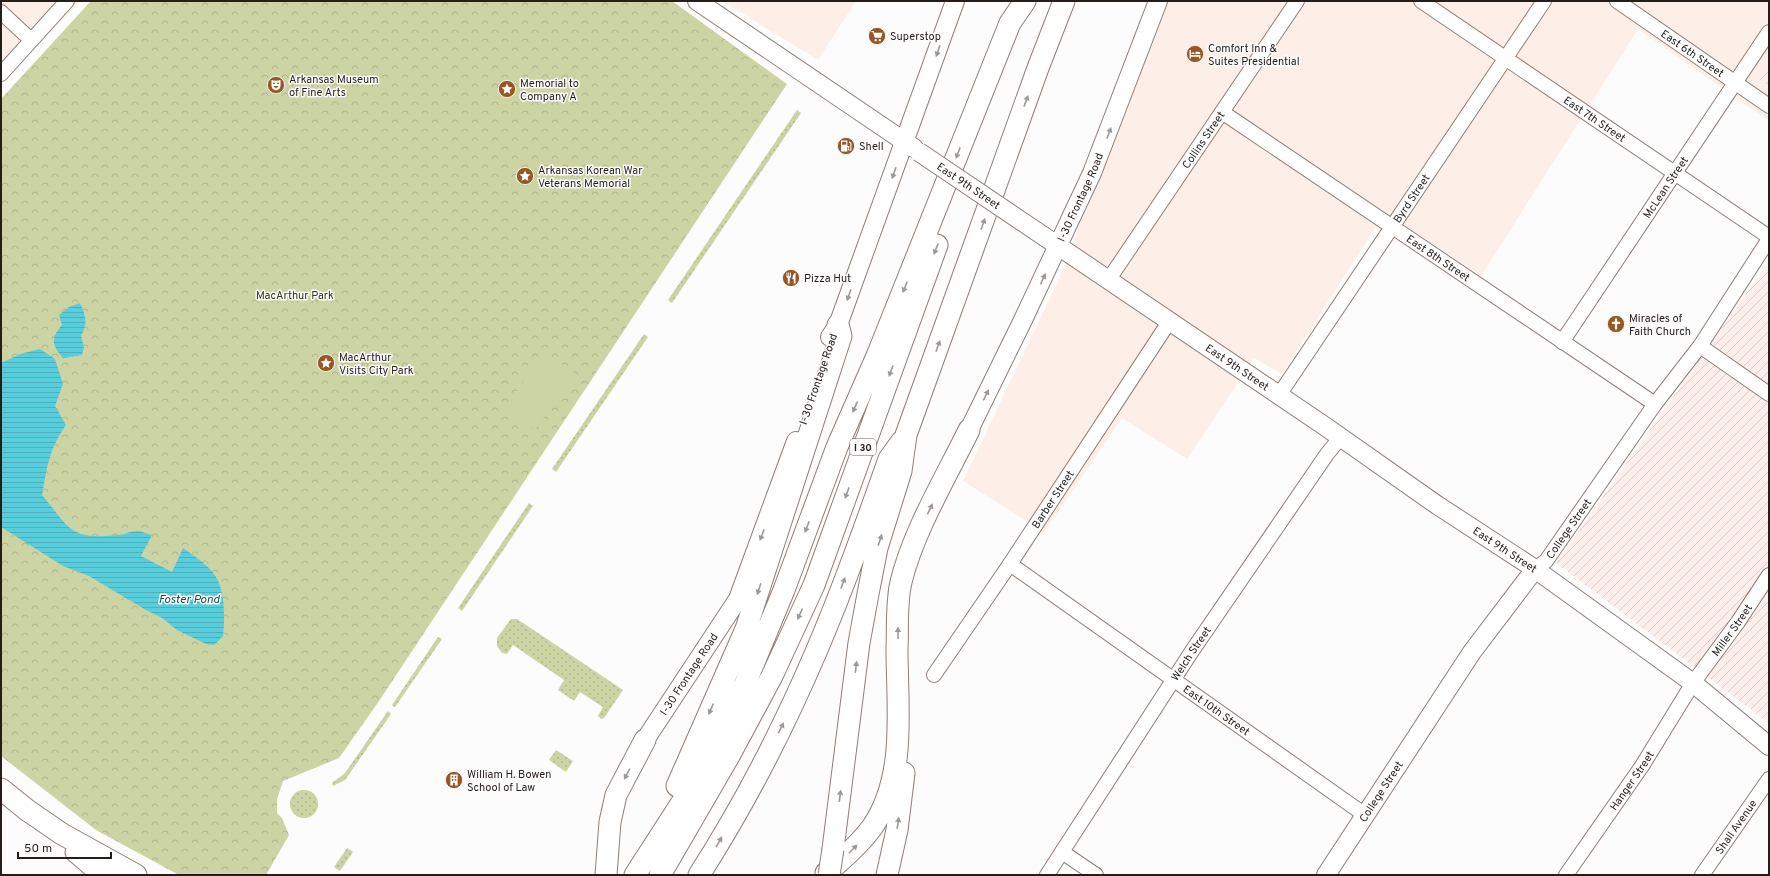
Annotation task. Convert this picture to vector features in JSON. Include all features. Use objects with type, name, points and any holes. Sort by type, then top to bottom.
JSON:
[{"type":"highway","name":"I 30","points":[[699,875],[749,790],[816,652],[889,459],[906,435],[1038,68],[1064,1]]},
{"type":"highway","name":"I 30","points":[[645,872],[729,756],[772,676],[814,585],[928,268],[1022,27],[1025,2]]},
{"type":"highway","points":[[645,872],[746,629],[841,336],[838,325]]},
{"type":"highway","points":[[824,875],[861,841],[873,826],[883,808],[891,788],[895,765],[898,721],[897,661],[899,597],[907,564],[918,534],[969,430]]},
{"type":"highway","points":[[829,875],[859,643],[877,548],[902,471],[906,435]]},
{"type":"highway","points":[[887,875],[902,797],[905,751],[904,726],[897,661]]},
{"type":"highway","points":[[606,875],[610,822],[616,795],[645,740]]},
{"type":"highway","points":[[1,789],[103,875]]},
{"type":"highway","points":[[27,810],[62,834],[136,875]]},
{"type":"main road","name":"I-30 Frontage Road","points":[[645,740],[738,599],[792,454],[832,333],[838,325],[904,142],[923,94],[955,1]]},
{"type":"main road","name":"I-30 Frontage Road","points":[[969,430],[1059,245],[1100,154],[1158,1]]},
{"type":"main road","name":"East 9th Street","points":[[701,2],[904,142],[1059,245],[1169,322],[1341,437],[1437,505],[1535,570],[1693,683],[1769,746]]},
{"type":"main road","name":"College Street","points":[[1326,875],[1472,652],[1535,570]]},
{"type":"street","points":[[1,74],[67,1]]},
{"type":"street","name":"Collins Street","points":[[1109,279],[1297,1]]},
{"type":"street","name":"East 7th Street","points":[[1421,1],[1769,238]]},
{"type":"street","name":"Byrd Street","points":[[1279,395],[1544,1]]},
{"type":"street","name":"East 6th Street","points":[[1617,1],[1769,106]]},
{"type":"street","points":[[1,12],[32,40]]},
{"type":"street","name":"McLean Street","points":[[1562,342],[1676,174],[1734,82],[1769,32]]},
{"type":"street","name":"East 8th Street","points":[[1222,112],[1654,404]]},
{"type":"street","name":"College Street","points":[[1535,570],[1546,561],[1654,404],[1700,346],[1769,238]]},
{"type":"street","name":"Barber Street","points":[[934,675],[1010,564],[1169,322]]},
{"type":"street","points":[[1700,346],[1769,394]]},
{"type":"street","name":"Welch Street","points":[[1047,875],[1174,680],[1327,454],[1341,437]]},
{"type":"street","name":"East 10th Street","points":[[1010,564],[1365,815]]},
{"type":"street","name":"Miller Street","points":[[1693,683],[1738,622],[1769,575]]},
{"type":"street","name":"Hanger Street","points":[[1566,875],[1642,766],[1693,683]]},
{"type":"street","name":"Shall Avenue","points":[[1702,875],[1769,779]]},
{"type":"street","points":[[1062,852],[1096,875]]},
{"type":"shaded area","points":[[1,1],[81,1],[1,83]]},
{"type":"shaded area","points":[[722,1],[856,1],[818,60]]},
{"type":"shaded area","points":[[1167,1],[1769,1],[1769,121],[1638,29],[1481,276],[1385,212],[1282,374],[1254,358],[1187,459],[1122,418],[1044,532],[963,481],[1059,279]]},
{"type":"shaded area","points":[[1769,62],[1769,86],[1758,78]]},
{"type":"shaded area","points":[[1769,261],[1769,723],[1556,563]]},
{"type":"green space","name":"MacArthur Park","points":[[91,1],[672,1],[787,84],[379,701],[339,758],[283,781],[277,799],[277,813],[282,818],[289,835],[266,875],[179,875],[96,830],[1,756],[1,99]]},
{"type":"green space","points":[[797,110],[801,113],[672,303],[668,300]]},
{"type":"green space","points":[[644,334],[648,337],[556,472],[552,469]]},
{"type":"green space","points":[[543,353],[575,373],[535,430],[505,408]]},
{"type":"green space","points":[[529,503],[533,506],[462,611],[458,608]]},
{"type":"green space","points":[[511,619],[517,619],[623,690],[604,718],[601,719],[598,716],[603,707],[580,692],[574,701],[558,690],[564,680],[513,645],[507,654],[502,653],[497,646],[497,638]]},
{"type":"green space","points":[[438,637],[442,639],[395,707],[392,705]]},
{"type":"green space","points":[[388,711],[391,714],[345,780],[333,786],[332,783],[345,773]]},
{"type":"green space","points":[[556,750],[573,761],[566,772],[549,760]]},
{"type":"green space","points":[[304,790],[314,794],[318,804],[314,814],[304,818],[294,814],[290,804],[294,794]]},
{"type":"green space","points":[[347,848],[353,852],[340,871],[334,867]]},
{"type":"water","points":[[80,303],[84,312],[85,320],[85,327],[81,336],[84,347],[82,355],[63,358],[54,342],[54,338],[62,325],[59,315],[69,307]]},
{"type":"water","name":"Foster Pond","points":[[40,349],[55,359],[63,384],[55,406],[66,425],[52,451],[47,467],[42,495],[66,524],[81,534],[102,536],[120,535],[140,531],[152,535],[141,556],[172,572],[183,548],[205,565],[213,573],[219,583],[224,605],[223,636],[214,645],[206,644],[177,630],[162,618],[89,576],[63,566],[1,527],[1,363],[20,354]]},
{"type":"place","name":"Superstop","points":[[877,36]]},
{"type":"place","name":"Comfort Inn & Suites Presidential","points":[[1195,54]]},
{"type":"place","name":"Arkansas Museum of Fine Arts","points":[[276,85]]},
{"type":"place","name":"Memorial to Company A","points":[[507,89]]},
{"type":"place","name":"Shell","points":[[846,146]]},
{"type":"place","name":"Arkansas Korean War Veterans Memorial","points":[[525,176]]},
{"type":"place","name":"Pizza Hut","points":[[791,278]]},
{"type":"place","name":"Miracles of Faith Church","points":[[1616,324]]},
{"type":"place","name":"MacArthur Visits City Park","points":[[326,363]]},
{"type":"place","name":"William H. Bowen School of Law","points":[[454,780]]}]
